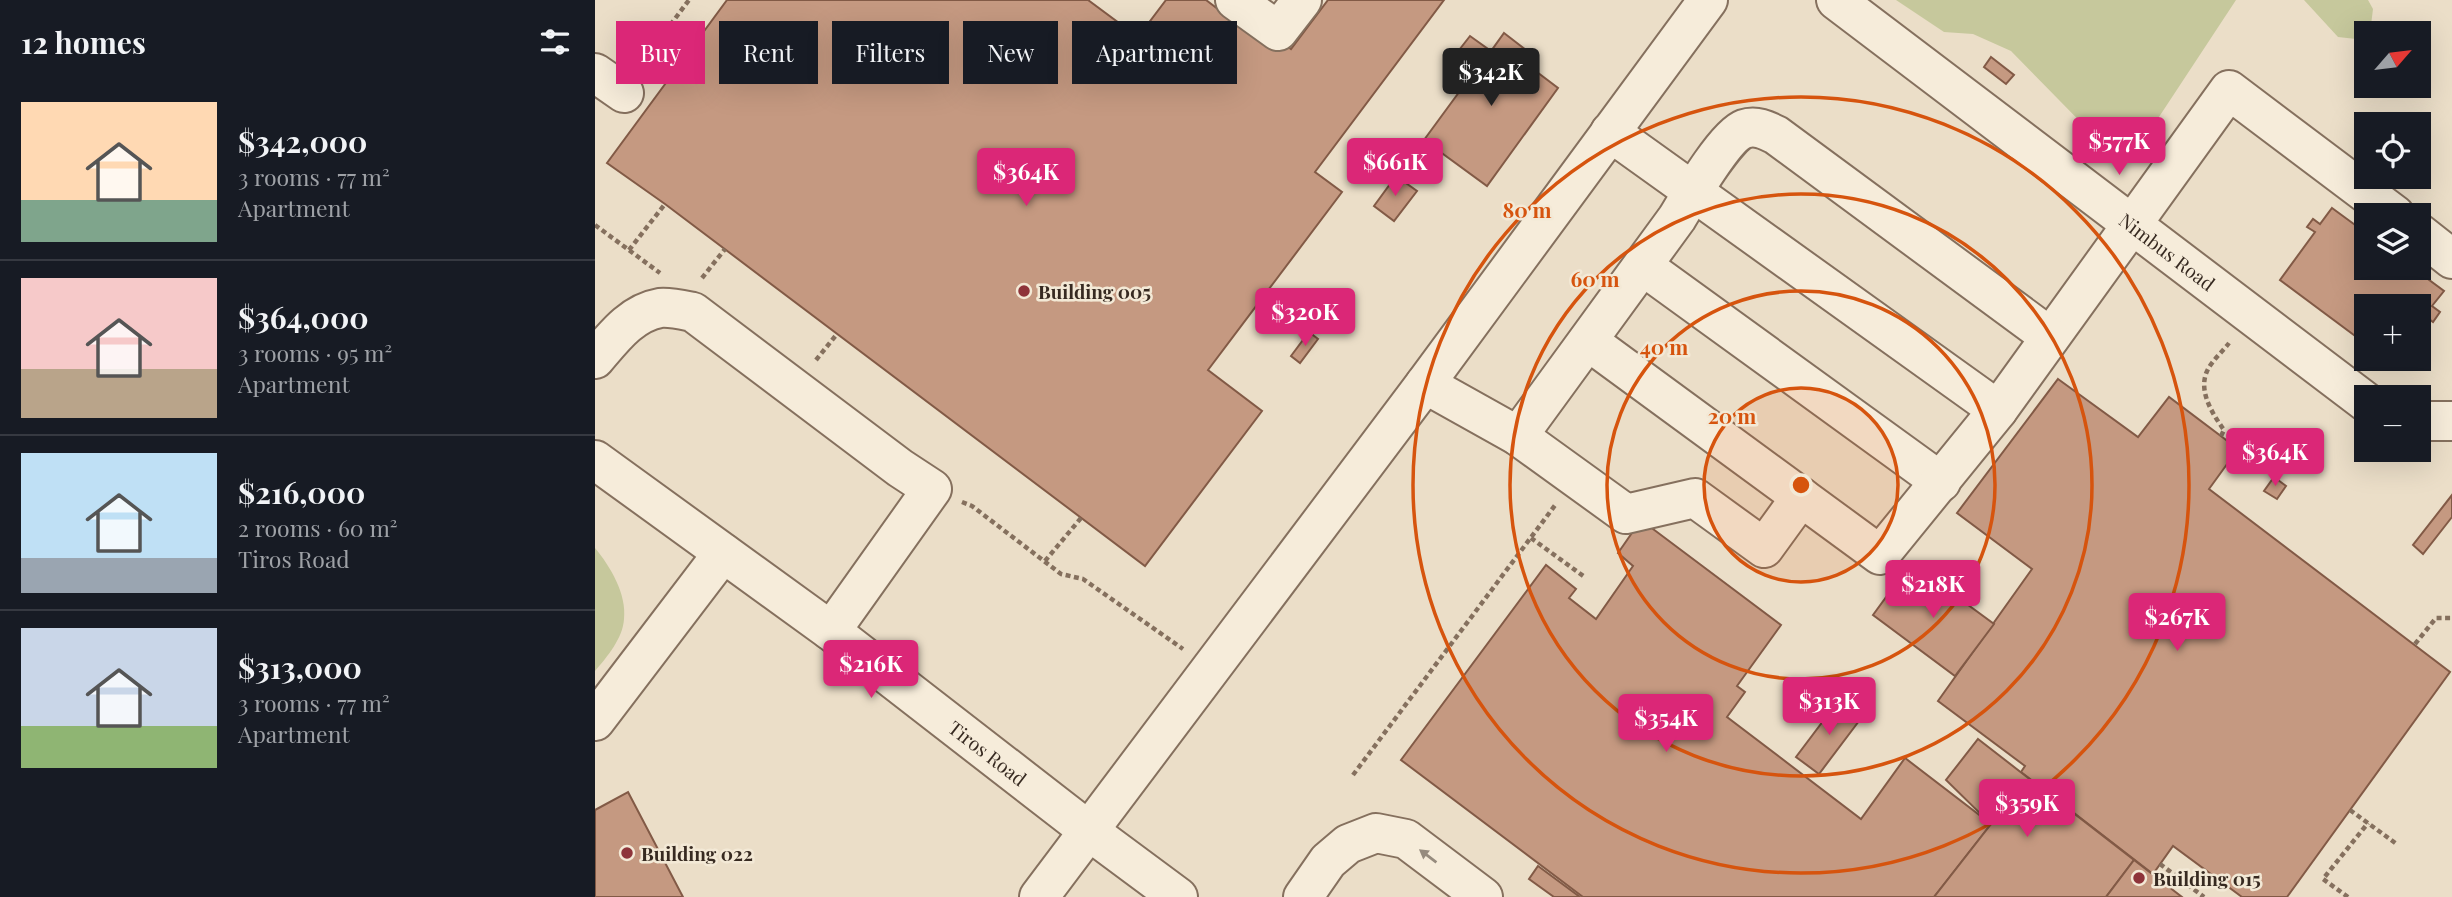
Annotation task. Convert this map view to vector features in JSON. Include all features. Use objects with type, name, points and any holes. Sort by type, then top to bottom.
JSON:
[{"type":"street","points":[[1235,0],[1279,32],[1303,0]]},
{"type":"street","points":[[1039,897],[1425,384],[1708,0]]},
{"type":"street","name":"Nimbus Road","points":[[1836,0],[2354,392]]},
{"type":"street","points":[[1588,341],[1881,555],[1997,410],[2229,90],[2379,203]]},
{"type":"street","points":[[1518,436],[1643,266],[1677,218],[1692,191],[1732,138],[1744,129],[1761,128],[1776,135],[2050,337]]},
{"type":"street","points":[[1610,132],[1997,410]]},
{"type":"street","points":[[2431,242],[2452,259]]},
{"type":"street","points":[[1643,266],[1941,482]]},
{"type":"street","points":[[595,359],[620,330],[641,313],[662,308],[693,312],[900,468],[932,489],[831,631]]},
{"type":"street","points":[[1425,384],[1518,436],[1626,514],[1695,498],[1764,548],[1801,497]]},
{"type":"street","points":[[2431,421],[2452,421]]},
{"type":"street","name":"Tiros Road","points":[[595,460],[831,631],[1178,897]]},
{"type":"street","points":[[595,721],[723,553]]},
{"type":"street","points":[[1303,897],[1328,861],[1348,844],[1376,833],[1406,839],[1483,897]]},
{"type":"path","points":[[673,21],[689,0]]},
{"type":"path","points":[[629,250],[665,204]]},
{"type":"path","points":[[595,225],[669,280]]},
{"type":"path","points":[[696,286],[725,249]]},
{"type":"path","points":[[811,366],[837,334]]},
{"type":"path","points":[[2221,436],[2224,430],[2210,410],[2204,388],[2207,370],[2232,339]]},
{"type":"path","points":[[1353,775],[1576,478]]},
{"type":"path","points":[[932,489],[972,506],[1061,574],[1083,579],[1188,652]]},
{"type":"path","points":[[1045,561],[1081,518]]},
{"type":"path","points":[[1531,538],[1586,578]]},
{"type":"path","points":[[2415,644],[2436,618],[2452,618]]},
{"type":"path","points":[[2350,810],[2398,845]]},
{"type":"path","points":[[2347,897],[2323,879],[2368,823]]},
{"type":"path","points":[[2160,864],[2204,897]]},
{"type":"green space","points":[[1896,0],[2236,0],[2155,123],[2153,141],[2143,154],[2128,156],[2112,154],[2011,51],[1973,34],[1944,32]]},
{"type":"green space","points":[[2304,0],[2368,0],[2373,9],[2372,21],[2354,21],[2354,39],[2338,37]]},
{"type":"green space","points":[[595,548],[616,581],[624,610],[623,626],[618,640],[595,671]]},
{"type":"building","name":"Building 005","points":[[727,0],[1088,0],[1116,21],[1072,21],[1072,84],[1237,84],[1237,24],[1252,35],[1259,25],[1291,49],[1328,0],[1444,0],[1315,172],[1342,192],[1208,370],[1262,411],[1145,566],[607,163],[665,84],[705,84],[705,30]]},
{"type":"building","name":"Building 005","points":[[1166,0],[1206,0],[1234,21],[1150,21]]},
{"type":"building","points":[[1504,33],[1535,57],[1529,66],[1558,88],[1487,186],[1424,140],[1476,69],[1456,54],[1470,36],[1491,51]]},
{"type":"building","points":[[1991,57],[2014,75],[2006,84],[1984,67]]},
{"type":"building","points":[[1396,176],[1417,191],[1394,221],[1374,206]]},
{"type":"building","points":[[2332,208],[2354,224],[2354,280],[2429,280],[2444,291],[2432,306],[2440,312],[2433,322],[2431,294],[2354,294],[2354,335],[2280,280],[2315,232],[2307,227],[2313,219],[2320,224]]},
{"type":"building","points":[[1309,332],[1318,339],[1300,363],[1291,356]]},
{"type":"building","points":[[2058,379],[2138,437],[2169,397],[2238,449],[2209,489],[2450,672],[2287,897],[2242,897],[2173,846],[2153,874],[2021,772],[2025,766],[1938,701],[2032,569],[1957,513]]},
{"type":"building","points":[[2274,477],[2286,486],[2277,499],[2264,491]]},
{"type":"building","points":[[2452,495],[2452,517],[2423,554],[2413,545]]},
{"type":"building","points":[[1641,520],[1781,625],[1737,686],[1745,692],[1727,717],[1861,819],[1905,758],[1991,824],[1934,897],[1583,897],[1401,760],[1546,565],[1576,589],[1569,598],[1596,619],[1633,566],[1618,553]]},
{"type":"building","points":[[1911,563],[1994,624],[1955,676],[1873,615]]},
{"type":"building","points":[[1839,700],[1862,717],[1819,774],[1796,757]]},
{"type":"building","points":[[1978,739],[2134,860],[2106,897],[1934,897],[1991,824],[1946,780]]},
{"type":"building","name":"Building 022","points":[[628,792],[683,897],[595,897],[595,810]]},
{"type":"building","name":"Building 015","points":[[2134,860],[2182,897],[2106,897]]},
{"type":"building","points":[[1538,866],[1580,897],[1554,897],[1529,879]]},
{"type":"place","name":"Building 005","points":[[1024,291]]},
{"type":"place","name":"Building 022","points":[[627,853]]},
{"type":"place","name":"Building 015","points":[[2139,878]]}]
